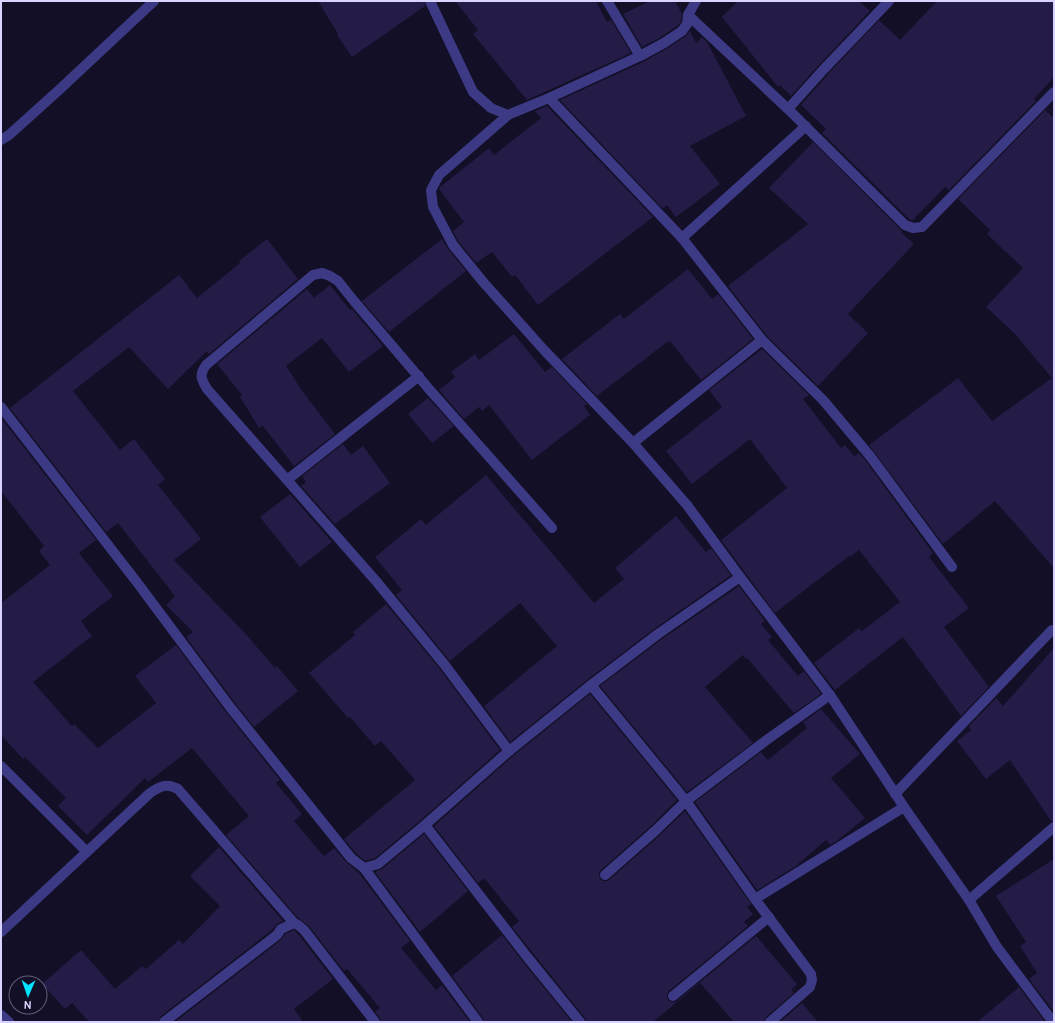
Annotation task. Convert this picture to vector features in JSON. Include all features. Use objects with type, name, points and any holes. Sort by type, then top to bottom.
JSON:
[{"type":"street","points":[[1,140],[9,135],[59,90],[154,1]]},
{"type":"street","points":[[430,1],[473,92],[491,108],[508,115]]},
{"type":"street","points":[[607,1],[640,56]]},
{"type":"street","points":[[696,1],[688,15],[687,24],[682,31],[664,43],[640,56],[549,98],[508,115],[439,175],[431,190],[433,207],[453,245],[484,283],[544,350],[633,443],[687,505],[830,695],[849,726],[968,900],[997,947],[1053,1022]]},
{"type":"street","points":[[788,109],[889,1]]},
{"type":"street","points":[[688,15],[806,126],[905,225],[913,228],[922,227],[1054,92]]},
{"type":"street","points":[[549,98],[682,238],[762,340],[823,400],[888,478],[952,567]]},
{"type":"street","points":[[682,238],[806,126]]},
{"type":"street","points":[[509,750],[444,664],[376,581],[207,389],[202,380],[202,371],[206,365],[313,276],[322,273],[330,276],[338,281],[418,376],[552,528]]},
{"type":"street","points":[[633,443],[762,340]]},
{"type":"street","points":[[287,480],[418,376]]},
{"type":"street","points":[[1,407],[136,581],[230,707],[351,858],[364,868],[478,1022]]},
{"type":"street","points":[[364,868],[378,864],[425,825],[509,750],[591,685],[658,634],[740,577]]},
{"type":"street","points":[[895,794],[1052,630]]},
{"type":"street","points":[[591,685],[686,801],[810,974],[812,980],[810,987],[770,1022]]},
{"type":"street","points":[[605,875],[686,801],[830,695]]},
{"type":"street","points":[[1,766],[87,852]]},
{"type":"street","points":[[1,932],[156,788],[164,785],[173,786],[178,789],[294,923],[304,930],[375,1022]]},
{"type":"street","points":[[755,899],[904,807]]},
{"type":"street","points":[[425,825],[528,958],[580,1022]]},
{"type":"street","points":[[968,900],[1054,827]]},
{"type":"street","points":[[673,996],[769,917]]},
{"type":"street","points":[[164,1022],[277,935],[282,929],[294,923]]},
{"type":"street","points":[[1,1015],[8,1022]]},
{"type":"building","points":[[318,1],[424,1],[425,6],[352,57],[337,35],[338,34]]},
{"type":"building","points":[[455,1],[596,1],[607,22],[611,20],[631,53],[527,100],[473,34],[478,30]]},
{"type":"building","points":[[650,1],[675,1],[682,14],[681,22],[661,37],[642,47],[623,14]]},
{"type":"building","points":[[738,1],[859,1],[870,11],[791,96],[780,85],[778,87],[722,17]]},
{"type":"building","points":[[937,1],[1054,1],[1054,77],[1034,99],[1036,101],[949,190],[945,187],[912,221],[822,133],[826,129],[801,105],[879,20],[900,40]]},
{"type":"building","points":[[690,31],[696,43],[702,37],[707,42],[746,116],[690,146],[720,184],[676,217],[667,205],[663,209],[560,100],[643,62],[668,48],[686,36]]},
{"type":"building","points":[[547,106],[653,217],[538,305],[515,275],[512,277],[492,252],[476,263],[458,241],[453,231],[464,222],[439,189],[489,148],[494,155],[541,118],[535,111]]},
{"type":"building","points":[[1045,110],[1054,118],[1054,568],[995,501],[943,544],[869,445],[958,378],[992,421],[1052,378],[1014,333],[986,307],[1023,268],[987,234],[990,230],[958,199]]},
{"type":"building","points":[[813,142],[914,244],[848,314],[868,333],[818,386],[767,336],[728,286],[808,224],[769,188]]},
{"type":"building","points":[[267,239],[298,279],[209,354],[207,351],[168,389],[129,347],[73,391],[120,450],[134,439],[165,479],[158,485],[201,539],[174,560],[243,631],[275,668],[277,666],[298,691],[254,727],[186,637],[193,632],[166,605],[175,596],[118,523],[106,532],[10,408],[179,275],[197,298],[240,263],[239,261]]},
{"type":"building","points":[[442,239],[466,271],[389,332],[362,301]]},
{"type":"building","points":[[688,269],[712,299],[718,294],[753,339],[701,380],[670,341],[668,343],[667,342],[597,396],[562,359],[620,314],[624,319]]},
{"type":"building","points":[[330,285],[350,310],[352,309],[383,346],[349,372],[322,338],[286,366],[303,392],[335,434],[294,466],[263,426],[259,428],[240,397],[242,395],[217,364],[307,289],[314,298]]},
{"type":"building","points":[[514,334],[545,372],[552,367],[587,404],[584,406],[590,415],[532,460],[489,405],[482,411],[479,407],[464,419],[439,390],[455,377],[451,372],[475,354],[479,360]]},
{"type":"building","points":[[762,349],[809,395],[803,399],[841,448],[845,445],[854,456],[859,453],[865,460],[933,553],[929,557],[969,608],[944,627],[989,687],[961,716],[903,637],[835,690],[814,663],[859,628],[862,631],[900,602],[859,550],[775,613],[721,540],[787,488],[750,439],[692,484],[666,451],[722,407],[709,390]]},
{"type":"building","points":[[428,398],[454,426],[432,443],[408,414]]},
{"type":"building","points":[[1,418],[96,540],[79,553],[113,596],[81,621],[92,636],[33,682],[72,726],[74,724],[98,748],[156,703],[135,676],[176,645],[225,711],[280,780],[276,783],[302,814],[294,821],[324,856],[334,848],[346,862],[359,873],[410,941],[401,948],[436,990],[442,985],[470,1022],[381,1022],[380,1018],[375,1012],[380,1008],[347,969],[344,971],[309,926],[298,918],[226,835],[249,816],[192,748],[148,782],[145,778],[87,835],[58,806],[66,798],[25,757],[23,759],[1,735],[1,603],[50,565],[39,551],[44,546],[1,491]]},
{"type":"building","points":[[343,444],[351,455],[363,446],[390,483],[335,524],[301,486],[306,482],[302,476]]},
{"type":"building","points":[[486,475],[594,603],[624,579],[615,568],[676,516],[706,552],[711,548],[731,575],[654,629],[587,680],[510,742],[484,706],[557,646],[520,603],[450,661],[396,595],[402,590],[375,557],[421,519],[426,525]]},
{"type":"building","points":[[290,494],[332,542],[300,567],[260,517]]},
{"type":"building","points":[[739,586],[765,621],[761,624],[772,637],[768,640],[798,676],[804,671],[821,694],[794,713],[743,655],[705,687],[753,743],[687,792],[600,686],[662,639]]},
{"type":"building","points":[[386,604],[439,668],[500,750],[421,820],[375,858],[365,861],[344,839],[415,780],[381,741],[375,746],[350,717],[348,718],[309,673],[355,635],[353,632]]},
{"type":"building","points":[[1054,648],[1054,821],[1051,821],[1010,760],[986,779],[957,741],[971,730],[969,726],[996,698],[1003,706]]},
{"type":"building","points":[[590,694],[677,800],[651,826],[601,870],[599,873],[600,879],[603,881],[609,880],[685,811],[751,904],[747,907],[753,914],[744,922],[748,926],[669,991],[667,994],[668,1000],[671,1002],[677,1001],[756,936],[797,984],[791,990],[794,993],[766,1017],[764,1022],[734,1022],[700,983],[653,1022],[586,1022],[585,1018],[512,927],[519,921],[484,878],[478,883],[434,826],[513,756]]},
{"type":"building","points":[[821,709],[860,754],[831,778],[865,818],[837,841],[830,845],[826,840],[796,866],[757,890],[695,802],[761,752],[768,760],[807,728],[803,722]]},
{"type":"building","points":[[424,834],[468,891],[420,932],[375,872],[382,869]]},
{"type":"building","points":[[219,847],[283,921],[278,923],[272,930],[160,1017],[158,1022],[89,1022],[72,1003],[65,1009],[48,991],[48,979],[81,950],[115,989],[142,966],[146,969],[179,940],[183,944],[220,906],[190,876]]},
{"type":"building","points":[[1054,859],[1054,1012],[1029,979],[1037,973],[1020,946],[1026,942],[996,896]]},
{"type":"building","points":[[294,930],[333,979],[294,1009],[303,1022],[175,1022],[281,940],[285,934]]},
{"type":"building","points":[[502,935],[572,1022],[484,1022],[483,1018],[452,976]]},
{"type":"building","points":[[1019,987],[1045,1022],[977,1022]]},
{"type":"building","points":[[802,1003],[818,1022],[780,1022]]}]
